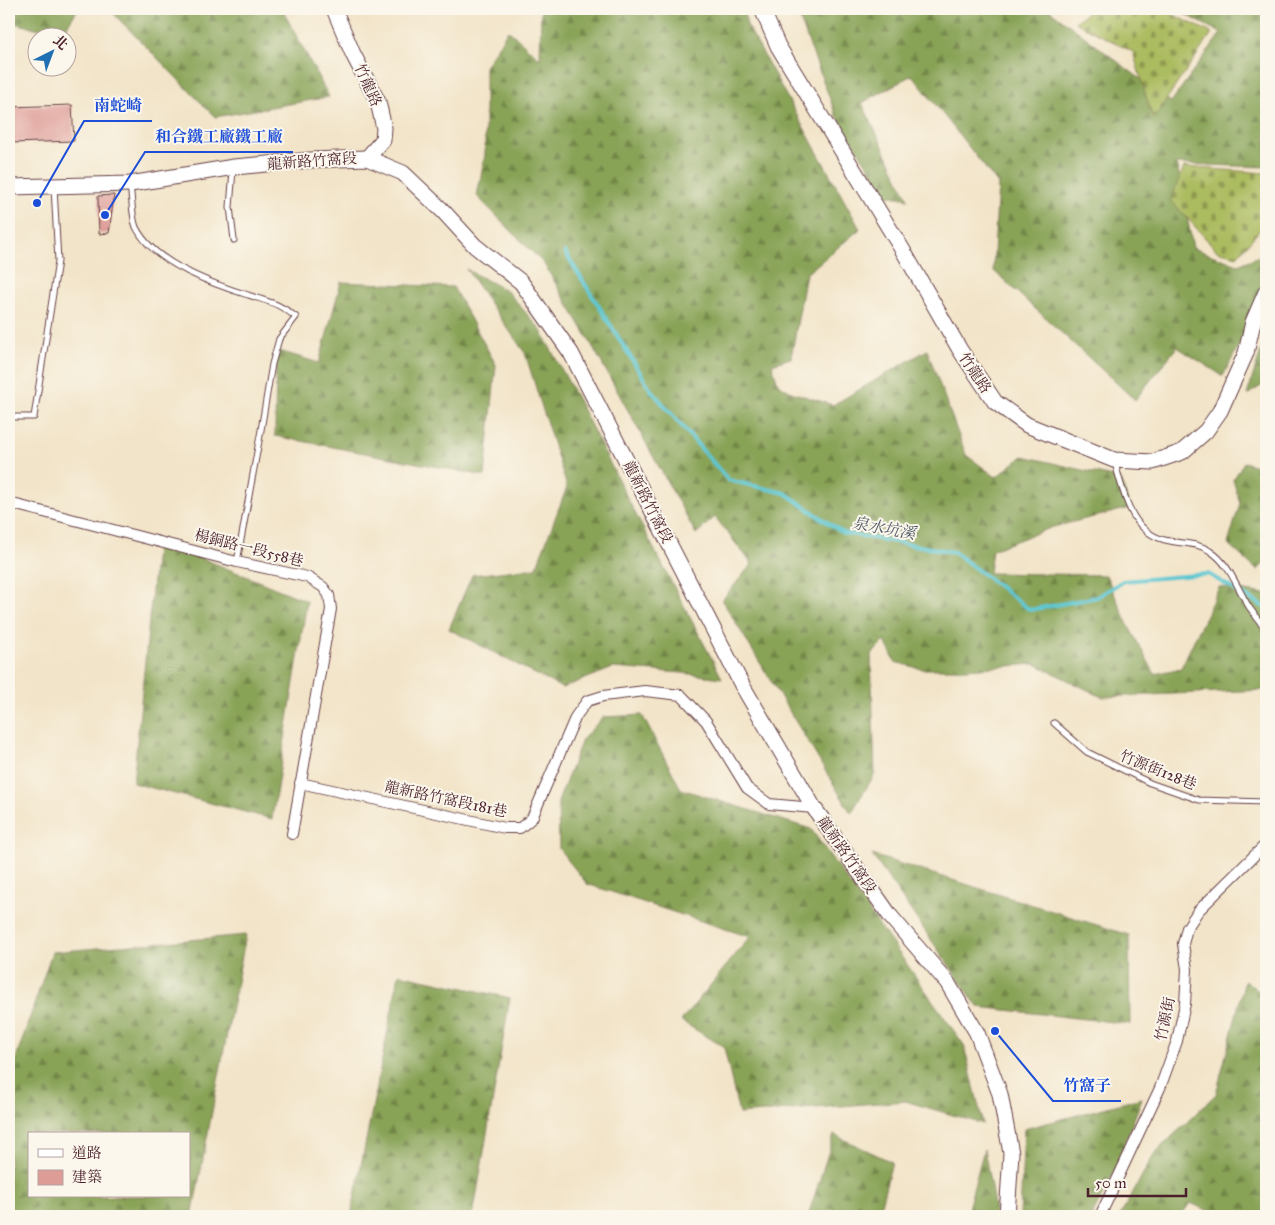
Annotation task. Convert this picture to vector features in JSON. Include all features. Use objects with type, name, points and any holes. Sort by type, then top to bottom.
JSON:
[{"type":"street","name":"竹龍路","points":[[334,9],[378,102],[384,128],[383,140],[367,158]]},
{"type":"street","name":"竹龍路","points":[[762,9],[778,46],[960,350],[995,402],[1027,424],[1114,460],[1153,462],[1182,452],[1206,431],[1220,411],[1246,353],[1253,322],[1266,292]]},
{"type":"street","name":"龍新路竹窩段","points":[[9,188],[130,184],[234,167],[311,160],[367,158],[403,173],[443,211],[475,246],[521,282],[571,353],[742,685],[814,808],[891,917],[947,982],[977,1033],[1000,1094],[1012,1153],[1008,1216]]},
{"type":"street","name":"楊銅路一段558巷","points":[[9,503],[237,562],[307,578],[323,587],[329,595],[330,609],[292,834]]},
{"type":"street","name":"龍新路竹窩段181巷","points":[[300,783],[505,828],[520,828],[532,818],[576,716],[586,701],[603,696],[645,691],[681,696],[706,721],[747,788],[769,804],[814,808]]},
{"type":"street","name":"竹源街","points":[[1100,1216],[1160,1088],[1177,1041],[1185,1004],[1187,969],[1184,944],[1187,928],[1198,911],[1266,844]]},
{"type":"lane","points":[[234,167],[230,207],[234,240]]},
{"type":"lane","points":[[130,184],[136,227],[154,251],[174,265],[200,277],[246,295],[283,306],[296,317],[279,339],[272,364],[237,562]]},
{"type":"lane","points":[[9,417],[34,417],[58,261],[54,186]]},
{"type":"lane","points":[[1114,460],[1126,503],[1132,516],[1141,526],[1157,538],[1195,544],[1209,550],[1218,558],[1236,582],[1248,606],[1266,632]]},
{"type":"lane","name":"竹源街128巷","points":[[1054,723],[1087,752],[1150,783],[1199,800],[1266,802]]},
{"type":"green space","points":[[9,9],[78,9],[66,28],[36,28],[9,22]]},
{"type":"green space","points":[[109,9],[282,9],[329,97],[215,117]]},
{"type":"green space","points":[[541,9],[743,9],[747,25],[860,229],[806,274],[791,358],[772,364],[778,384],[791,392],[833,405],[927,350],[966,455],[996,477],[1023,456],[1121,479],[1130,508],[1053,527],[992,550],[989,573],[1106,575],[1127,623],[1155,674],[1181,668],[1219,587],[1266,594],[1266,690],[1102,697],[1035,664],[966,669],[922,669],[895,662],[885,641],[871,655],[875,774],[851,813],[722,600],[752,564],[715,517],[696,534],[588,338],[544,264],[477,196],[485,155],[485,67],[508,30],[540,59]]},
{"type":"green space","points":[[796,9],[1048,9],[1171,102],[1221,33],[1175,9],[1266,9],[1266,167],[1177,164],[1193,248],[1238,265],[1266,253],[1266,294],[1223,376],[1177,347],[1135,400],[993,270],[998,184],[912,75],[862,103],[908,199],[886,195],[836,115]]},
{"type":"green space","points":[[1092,9],[1161,9],[1212,33],[1153,119],[1133,52],[1075,22]]},
{"type":"green space","points":[[1184,167],[1266,173],[1266,223],[1237,256],[1217,251],[1171,200]]},
{"type":"green space","points":[[466,269],[507,291],[540,329],[722,678],[613,668],[562,688],[449,629],[472,575],[536,568],[567,487],[525,353]]},
{"type":"green space","points":[[341,282],[453,287],[496,365],[485,476],[275,436],[276,350],[319,363]]},
{"type":"green space","points":[[1266,335],[1266,383],[1247,395]]},
{"type":"green space","points":[[1244,462],[1266,469],[1266,562],[1257,570],[1228,544],[1240,503],[1233,480]]},
{"type":"green space","points":[[157,540],[307,601],[272,819],[133,783]]},
{"type":"green space","points":[[642,715],[681,789],[811,829],[964,1045],[983,1124],[905,1101],[739,1114],[724,1047],[681,1021],[750,937],[587,884],[559,849],[558,802],[582,740],[603,717]]},
{"type":"green space","points":[[872,855],[1129,935],[1130,1024],[978,1007]]},
{"type":"green space","points":[[246,935],[192,1216],[9,1216],[9,1079],[52,952]]},
{"type":"green space","points":[[399,974],[510,998],[473,1216],[351,1216]]},
{"type":"green space","points":[[1245,980],[1266,997],[1266,1216],[1222,1216],[1190,1203],[1181,1216],[1120,1216],[1154,1154],[1216,1094]]},
{"type":"green space","points":[[1142,1098],[1115,1170],[1092,1216],[1020,1216],[1024,1129]]},
{"type":"green space","points":[[834,1135],[892,1162],[878,1216],[808,1216]]},
{"type":"green space","points":[[984,1149],[995,1216],[966,1216]]},
{"type":"building","points":[[72,105],[74,141],[9,143],[9,107]]},
{"type":"building","points":[[114,195],[109,233],[99,234],[98,196]]},
{"type":"waterway","name":"泉水坑溪","points":[[565,252],[651,390],[728,480],[785,493],[843,533],[954,552],[1030,610],[1097,597],[1123,581],[1208,574],[1266,608]]},
{"type":"place","name":"南蛇崎","points":[[37,203]]},
{"type":"place","name":"和合鐵工廠鐵工廠","points":[[105,215]]},
{"type":"place","name":"竹窩子","points":[[995,1031]]}]
